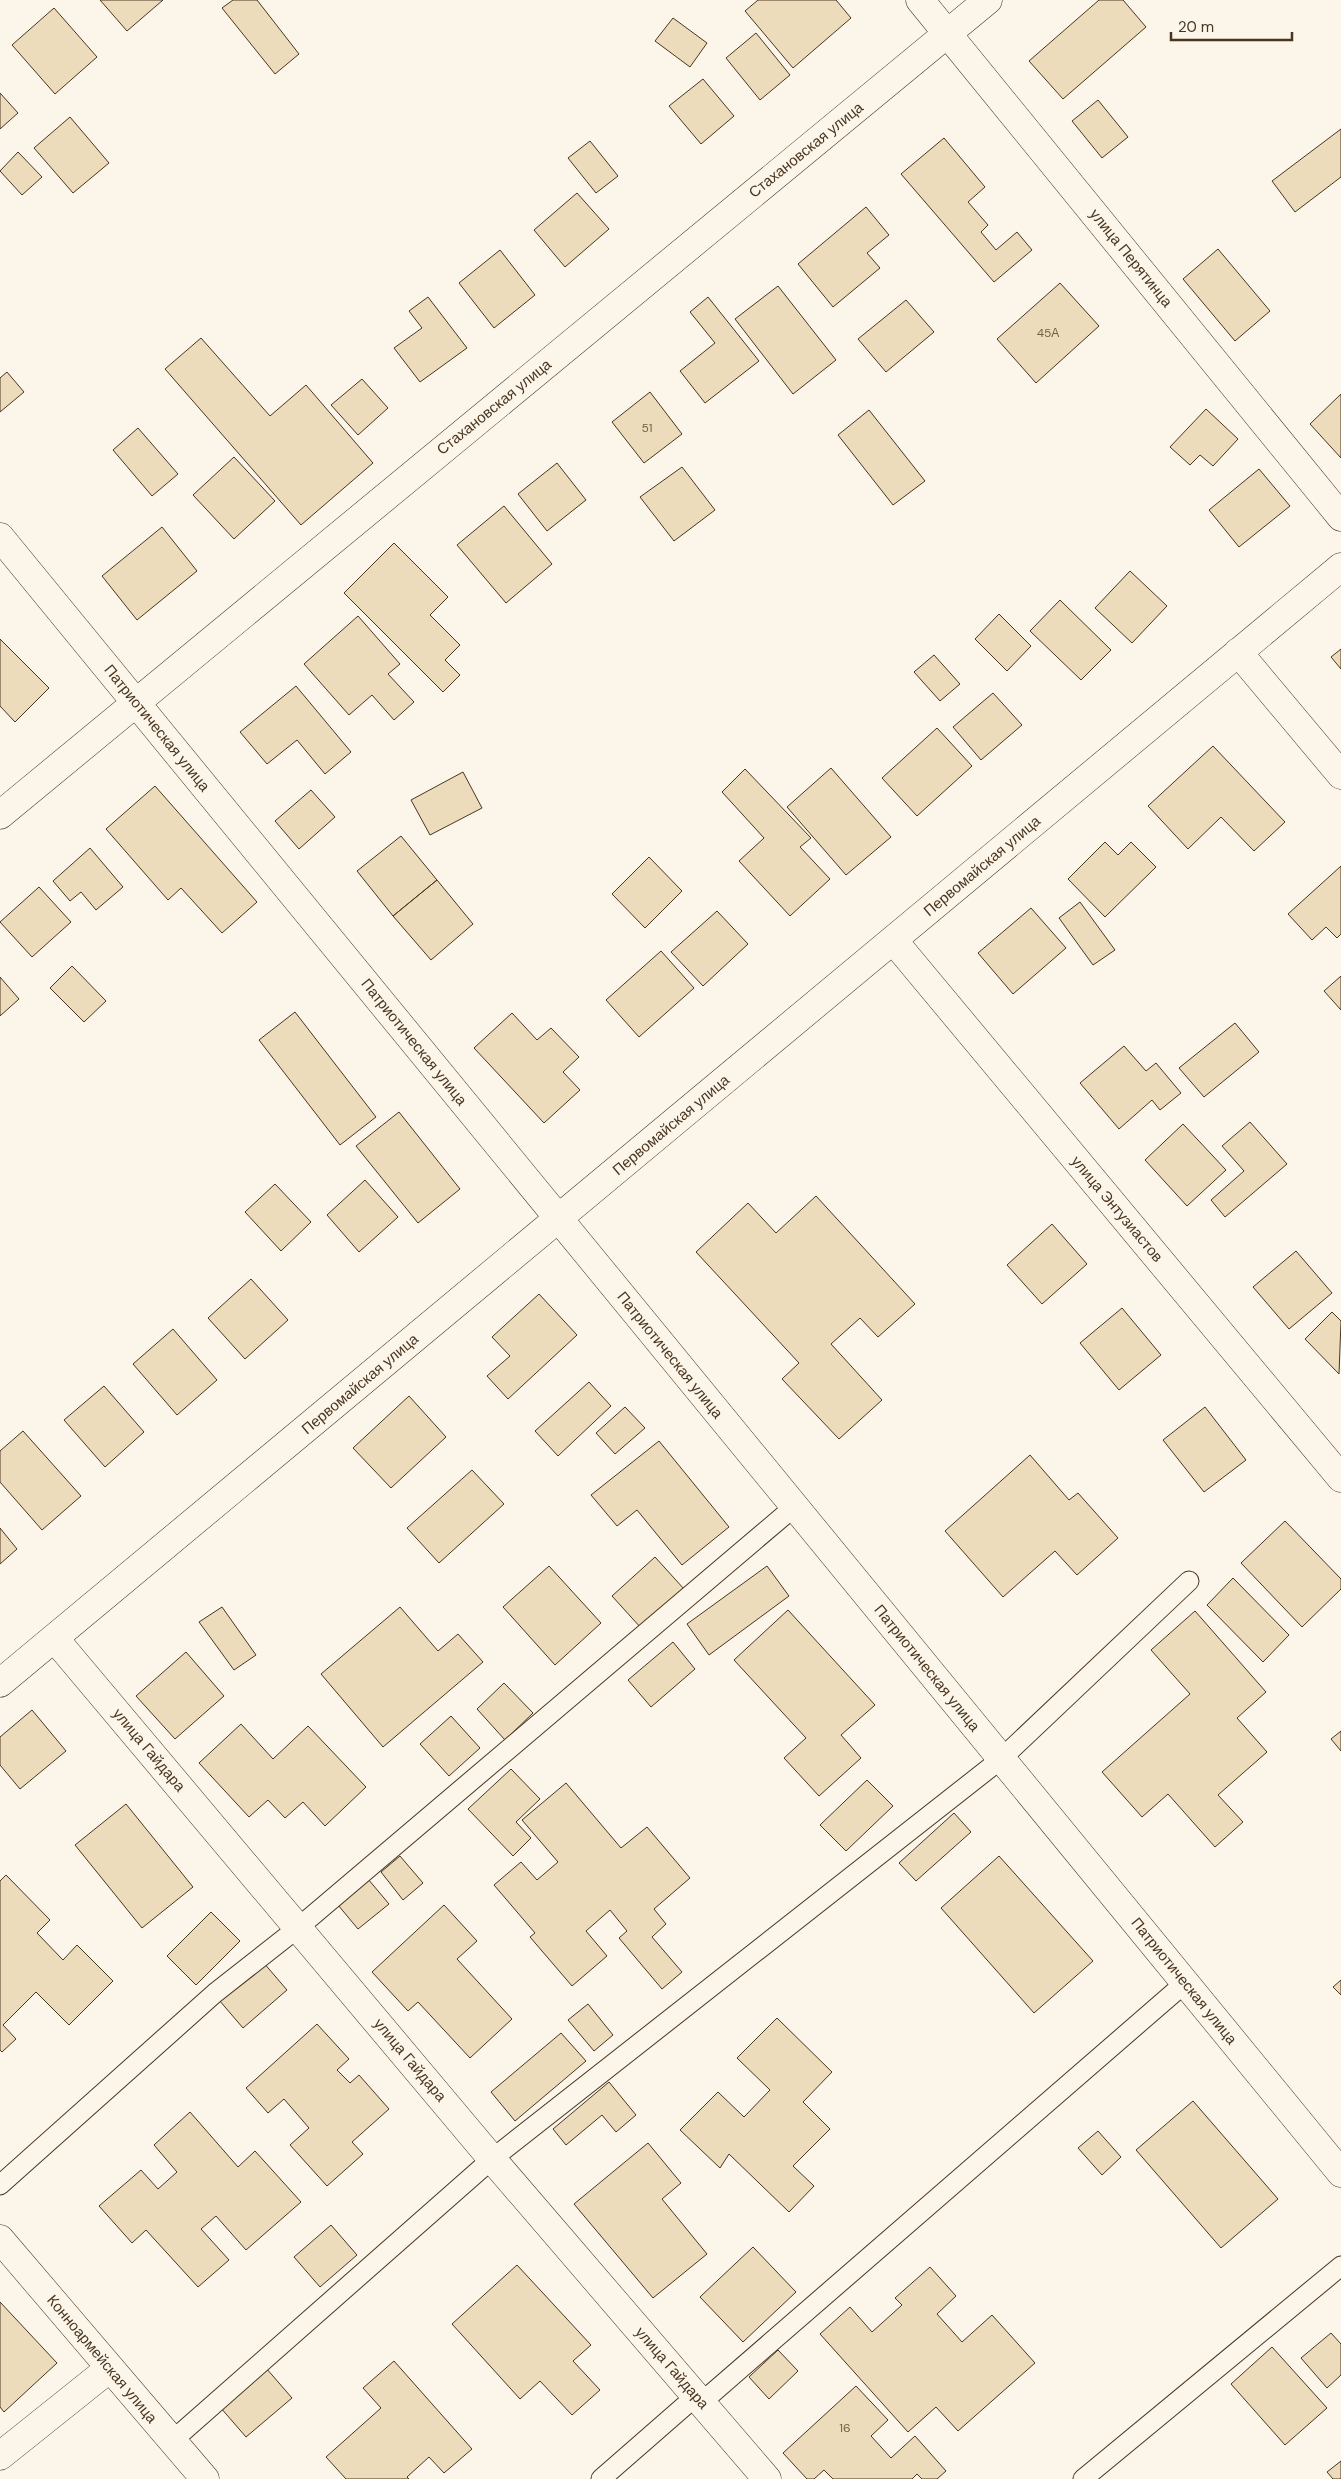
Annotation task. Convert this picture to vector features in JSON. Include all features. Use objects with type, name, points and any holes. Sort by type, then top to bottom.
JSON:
[{"type":"street","name":"улица Перятинца","points":[[920,0],[1341,517]]},
{"type":"street","name":"Стахановская улица","points":[[0,815],[988,0]]},
{"type":"street","name":"Патриотическая улица","points":[[0,537],[1341,2173]]},
{"type":"street","name":"Первомайская улица","points":[[0,1683],[1341,567]]},
{"type":"street","points":[[1238,652],[1341,775]]},
{"type":"street","name":"улица Энтузиастов","points":[[893,940],[1341,1478]]},
{"type":"street","name":"улица Гайдара","points":[[55,1639],[299,1927],[492,2159],[767,2479]]},
{"type":"street","name":"Конноармейская улица","points":[[0,2239],[205,2479]]},
{"type":"street","points":[[0,2456],[110,2368]]},
{"type":"lane","points":[[0,2185],[215,1993],[299,1927],[794,1506]]},
{"type":"lane","points":[[172,2441],[492,2159],[1001,1759],[1189,1581]]},
{"type":"lane","points":[[601,2479],[699,2399],[1185,1983]]},
{"type":"lane","points":[[1083,2479],[1341,2266]]},
{"type":"building","points":[[100,0],[163,0],[127,31]]},
{"type":"building","points":[[233,0],[257,0],[299,54],[275,74],[222,8]]},
{"type":"building","points":[[758,0],[836,0],[851,18],[793,68],[745,11]]},
{"type":"building","points":[[1099,0],[1123,0],[1146,27],[1063,99],[1029,61]]},
{"type":"building","points":[[54,8],[97,57],[55,94],[12,45]]},
{"type":"building","points":[[673,18],[707,43],[690,67],[655,41]]},
{"type":"building","points":[[756,33],[790,75],[760,100],[726,58]]},
{"type":"building","points":[[703,79],[734,116],[701,144],[669,106]]},
{"type":"building","points":[[0,93],[18,113],[0,129]]},
{"type":"building","points":[[1098,100],[1128,137],[1102,158],[1072,121]]},
{"type":"building","points":[[70,117],[109,163],[73,193],[34,148]]},
{"type":"building","points":[[1341,129],[1341,177],[1295,212],[1272,181]]},
{"type":"building","points":[[944,138],[985,187],[968,202],[988,225],[981,232],[996,250],[1017,232],[1032,250],[994,282],[901,174]]},
{"type":"building","points":[[590,141],[618,176],[596,193],[568,158]]},
{"type":"building","points":[[18,152],[42,177],[22,195],[0,171]]},
{"type":"building","points":[[577,193],[609,229],[565,267],[534,230]]},
{"type":"building","points":[[866,207],[889,235],[867,253],[880,268],[833,307],[798,264]]},
{"type":"building","points":[[1218,249],[1270,311],[1235,341],[1183,279]]},
{"type":"building","points":[[500,250],[535,295],[494,328],[459,283]]},
{"type":"building","points":[[1060,283],[1099,326],[1036,383],[997,339]]},
{"type":"building","points":[[778,286],[836,360],[793,394],[735,319]]},
{"type":"building","points":[[428,297],[467,348],[420,382],[394,348],[422,328],[409,311]]},
{"type":"building","points":[[708,297],[759,361],[705,403],[680,371],[715,343],[690,312]]},
{"type":"building","points":[[906,300],[934,332],[886,372],[858,339]]},
{"type":"building","points":[[201,338],[270,416],[306,385],[373,463],[301,525],[165,369]]},
{"type":"building","points":[[7,372],[24,392],[0,412],[0,378]]},
{"type":"building","points":[[362,379],[388,408],[358,435],[331,405]]},
{"type":"building","points":[[650,392],[682,434],[644,463],[612,422]]},
{"type":"building","points":[[1341,394],[1341,458],[1310,424]]},
{"type":"building","points":[[1206,409],[1238,439],[1213,466],[1200,455],[1190,465],[1170,447]]},
{"type":"building","points":[[869,410],[925,481],[893,505],[838,435]]},
{"type":"building","points":[[138,428],[178,474],[152,496],[113,450]]},
{"type":"building","points":[[234,457],[275,501],[234,539],[193,495]]},
{"type":"building","points":[[557,463],[586,500],[547,531],[518,494]]},
{"type":"building","points":[[682,467],[715,510],[674,541],[640,497]]},
{"type":"building","points":[[1259,469],[1290,506],[1239,547],[1209,510]]},
{"type":"building","points":[[504,506],[552,564],[506,603],[457,545]]},
{"type":"building","points":[[162,527],[197,571],[137,620],[102,576]]},
{"type":"building","points":[[394,543],[448,597],[430,615],[460,645],[445,660],[460,675],[443,692],[344,593]]},
{"type":"building","points":[[1130,571],[1167,606],[1132,643],[1095,608]]},
{"type":"building","points":[[1060,600],[1111,650],[1081,680],[1030,631]]},
{"type":"building","points":[[999,614],[1031,646],[1007,671],[975,639]]},
{"type":"building","points":[[358,616],[400,664],[388,674],[414,702],[394,720],[372,695],[349,715],[304,664]]},
{"type":"building","points":[[0,639],[49,688],[15,722],[0,706]]},
{"type":"building","points":[[1341,649],[1341,669],[1331,657]]},
{"type":"building","points":[[934,655],[960,684],[940,701],[914,672]]},
{"type":"building","points":[[296,686],[351,752],[325,774],[297,740],[267,764],[240,732]]},
{"type":"building","points":[[993,693],[1022,725],[981,760],[953,727]]},
{"type":"building","points":[[937,728],[972,766],[917,816],[882,778]]},
{"type":"building","points":[[1213,746],[1285,822],[1254,851],[1221,817],[1188,849],[1148,806]]},
{"type":"building","points":[[831,768],[891,837],[846,875],[787,807]]},
{"type":"building","points":[[745,769],[811,838],[800,847],[830,879],[790,916],[739,861],[764,838],[722,792]]},
{"type":"building","points":[[463,772],[482,808],[430,835],[411,800]]},
{"type":"building","points":[[155,786],[257,902],[222,933],[181,888],[168,900],[106,829]]},
{"type":"building","points":[[311,790],[335,817],[299,849],[275,821]]},
{"type":"building","points":[[401,836],[437,880],[393,916],[357,871]]},
{"type":"building","points":[[1105,842],[1118,855],[1131,842],[1156,867],[1105,917],[1068,879]]},
{"type":"building","points":[[90,848],[123,887],[96,910],[81,892],[70,901],[53,881]]},
{"type":"building","points":[[649,857],[682,891],[645,928],[612,894]]},
{"type":"building","points":[[1341,866],[1341,934],[1337,938],[1326,927],[1312,940],[1288,914]]},
{"type":"building","points":[[437,880],[473,924],[431,960],[393,916]]},
{"type":"building","points":[[39,887],[71,922],[32,957],[0,922]]},
{"type":"building","points":[[1080,902],[1115,950],[1093,965],[1059,918]]},
{"type":"building","points":[[1031,908],[1066,948],[1013,994],[978,953]]},
{"type":"building","points":[[717,911],[748,944],[703,986],[671,952]]},
{"type":"building","points":[[661,951],[694,988],[639,1037],[606,1000]]},
{"type":"building","points":[[72,966],[106,1001],[84,1022],[50,988]]},
{"type":"building","points":[[1341,976],[1341,1010],[1324,991]]},
{"type":"building","points":[[0,977],[19,999],[0,1016]]},
{"type":"building","points":[[295,1012],[376,1117],[340,1145],[259,1040]]},
{"type":"building","points":[[512,1013],[537,1040],[551,1028],[579,1057],[563,1072],[580,1090],[544,1123],[474,1048]]},
{"type":"building","points":[[1235,1023],[1259,1052],[1204,1097],[1179,1068]]},
{"type":"building","points":[[1124,1046],[1146,1071],[1156,1063],[1181,1093],[1160,1110],[1152,1100],[1119,1129],[1080,1083]]},
{"type":"building","points":[[399,1112],[460,1189],[418,1223],[356,1146]]},
{"type":"building","points":[[1250,1122],[1287,1164],[1225,1217],[1211,1200],[1244,1171],[1222,1146]]},
{"type":"building","points":[[1183,1124],[1226,1170],[1187,1206],[1145,1160]]},
{"type":"building","points":[[365,1180],[398,1217],[359,1252],[327,1215]]},
{"type":"building","points":[[275,1184],[311,1222],[281,1251],[245,1212]]},
{"type":"building","points":[[816,1196],[915,1304],[878,1337],[860,1318],[831,1344],[882,1400],[839,1439],[782,1379],[799,1363],[696,1252],[748,1203],[776,1233]]},
{"type":"building","points":[[1052,1224],[1087,1264],[1042,1304],[1007,1265]]},
{"type":"building","points":[[1296,1251],[1332,1293],[1289,1329],[1253,1287]]},
{"type":"building","points":[[251,1279],[288,1320],[245,1359],[208,1318]]},
{"type":"building","points":[[539,1294],[577,1335],[508,1399],[487,1376],[510,1356],[492,1337]]},
{"type":"building","points":[[1122,1308],[1161,1355],[1119,1390],[1080,1343]]},
{"type":"building","points":[[1332,1312],[1341,1321],[1339,1374],[1305,1339]]},
{"type":"building","points":[[173,1329],[217,1380],[177,1415],[133,1364]]},
{"type":"building","points":[[589,1382],[611,1406],[558,1456],[535,1431]]},
{"type":"building","points":[[104,1386],[144,1432],[105,1467],[64,1420]]},
{"type":"building","points":[[409,1396],[446,1437],[391,1488],[353,1448]]},
{"type":"building","points":[[625,1407],[645,1428],[615,1454],[596,1433]]},
{"type":"building","points":[[1205,1407],[1246,1460],[1204,1492],[1163,1440]]},
{"type":"building","points":[[23,1431],[81,1496],[42,1530],[0,1482],[0,1451]]},
{"type":"building","points":[[659,1441],[729,1527],[682,1565],[637,1510],[617,1526],[591,1495]]},
{"type":"building","points":[[1030,1455],[1069,1500],[1078,1493],[1118,1538],[1077,1575],[1055,1551],[1003,1597],[945,1531]]},
{"type":"building","points":[[472,1470],[504,1504],[439,1563],[407,1528]]},
{"type":"building","points":[[1285,1521],[1341,1579],[1341,1589],[1302,1627],[1241,1563]]},
{"type":"building","points":[[0,1528],[17,1549],[0,1564]]},
{"type":"building","points":[[655,1557],[684,1589],[641,1628],[612,1596]]},
{"type":"building","points":[[549,1566],[601,1623],[555,1665],[503,1607]]},
{"type":"building","points":[[767,1566],[789,1596],[709,1655],[687,1624]]},
{"type":"building","points":[[1233,1578],[1289,1635],[1263,1662],[1207,1605]]},
{"type":"building","points":[[222,1607],[256,1655],[234,1670],[199,1622]]},
{"type":"building","points":[[400,1607],[438,1651],[458,1634],[483,1662],[383,1747],[321,1674]]},
{"type":"building","points":[[788,1610],[875,1705],[841,1735],[861,1758],[819,1796],[784,1758],[806,1738],[734,1660]]},
{"type":"building","points":[[1195,1611],[1266,1692],[1237,1718],[1267,1752],[1218,1795],[1243,1822],[1215,1847],[1168,1794],[1142,1817],[1102,1772],[1190,1694],[1151,1650]]},
{"type":"building","points":[[673,1642],[695,1669],[651,1707],[628,1680]]},
{"type":"building","points":[[186,1652],[224,1696],[175,1739],[136,1696]]},
{"type":"building","points":[[504,1683],[533,1713],[505,1740],[477,1709]]},
{"type":"building","points":[[32,1710],[66,1751],[20,1789],[0,1765],[0,1737]]},
{"type":"building","points":[[451,1716],[480,1748],[449,1776],[420,1744]]},
{"type":"building","points":[[241,1724],[273,1759],[308,1726],[366,1787],[325,1826],[303,1802],[285,1818],[268,1800],[249,1817],[199,1763]]},
{"type":"building","points":[[1341,1731],[1341,1751],[1331,1739]]},
{"type":"building","points":[[511,1769],[540,1799],[516,1822],[531,1838],[513,1856],[468,1809]]},
{"type":"building","points":[[867,1780],[893,1806],[846,1851],[820,1825]]},
{"type":"building","points":[[566,1783],[621,1848],[647,1827],[690,1878],[654,1909],[666,1924],[652,1937],[682,1972],[662,1989],[619,1938],[627,1931],[610,1910],[586,1931],[607,1956],[572,1986],[530,1937],[535,1933],[494,1885],[521,1862],[537,1880],[558,1862],[522,1820]]},
{"type":"building","points":[[126,1804],[193,1887],[142,1928],[75,1845]]},
{"type":"building","points":[[954,1813],[971,1832],[916,1881],[899,1863]]},
{"type":"building","points":[[400,1856],[423,1883],[403,1900],[381,1872]]},
{"type":"building","points":[[999,1856],[1093,1961],[1034,2013],[941,1908]]},
{"type":"building","points":[[6,1875],[50,1920],[37,1933],[63,1960],[77,1945],[113,1981],[69,2025],[36,1992],[3,2025],[16,2039],[2,2052],[0,2050],[0,1881]]},
{"type":"building","points":[[368,1879],[389,1904],[358,1929],[338,1905]]},
{"type":"building","points":[[444,1905],[477,1941],[457,1959],[512,2019],[470,2058],[418,2002],[408,2011],[372,1972]]},
{"type":"building","points":[[211,1912],[240,1941],[196,1985],[167,1956]]},
{"type":"building","points":[[263,1962],[287,1990],[243,2028],[219,2000]]},
{"type":"building","points":[[1341,1980],[1341,1995],[1333,1987]]},
{"type":"building","points":[[588,2004],[613,2035],[594,2051],[568,2020]]},
{"type":"building","points":[[777,2018],[832,2072],[803,2102],[830,2129],[793,2166],[814,2186],[789,2212],[729,2154],[720,2168],[680,2130],[718,2092],[744,2117],[770,2090],[737,2058]]},
{"type":"building","points":[[317,2024],[349,2059],[337,2070],[350,2083],[359,2075],[389,2109],[352,2142],[363,2154],[327,2186],[290,2145],[309,2128],[284,2099],[268,2113],[246,2088]]},
{"type":"building","points":[[561,2033],[586,2061],[515,2121],[491,2092]]},
{"type":"building","points":[[609,2082],[636,2115],[616,2132],[602,2115],[566,2145],[553,2129]]},
{"type":"building","points":[[1193,2101],[1278,2199],[1221,2248],[1136,2150]]},
{"type":"building","points":[[190,2112],[238,2167],[255,2151],[301,2202],[246,2250],[216,2216],[201,2229],[229,2260],[198,2287],[146,2230],[132,2243],[99,2206],[141,2170],[158,2189],[177,2172],[154,2145]]},
{"type":"building","points":[[1098,2131],[1121,2157],[1102,2175],[1078,2148]]},
{"type":"building","points":[[648,2143],[681,2183],[662,2199],[707,2254],[653,2298],[574,2204]]},
{"type":"building","points":[[331,2225],[357,2255],[320,2287],[294,2257]]},
{"type":"building","points":[[753,2247],[796,2292],[743,2342],[700,2297]]},
{"type":"building","points":[[517,2265],[591,2345],[573,2361],[600,2390],[572,2415],[540,2381],[520,2399],[452,2324]]},
{"type":"building","points":[[930,2267],[956,2296],[937,2314],[962,2342],[992,2315],[1035,2363],[958,2431],[936,2407],[908,2432],[820,2334],[850,2307],[872,2332],[902,2305],[895,2298]]},
{"type":"building","points":[[0,2302],[57,2363],[4,2412],[0,2407]]},
{"type":"building","points":[[1331,2333],[1341,2344],[1341,2375],[1327,2388],[1301,2358]]},
{"type":"building","points":[[1272,2347],[1327,2408],[1285,2445],[1231,2384]]},
{"type":"building","points":[[778,2350],[798,2371],[769,2399],[749,2377]]},
{"type":"building","points":[[394,2361],[472,2449],[444,2473],[429,2457],[407,2477],[409,2479],[346,2479],[326,2457],[381,2408],[363,2388]]},
{"type":"building","points":[[266,2368],[292,2398],[246,2437],[220,2407]]},
{"type":"building","points":[[856,2386],[888,2420],[871,2436],[891,2458],[915,2436],[946,2471],[937,2479],[922,2479],[917,2474],[912,2479],[833,2479],[824,2470],[814,2479],[807,2479],[783,2453]]},
{"type":"building","points":[[1341,2461],[1341,2479],[1333,2479],[1327,2472]]}]
